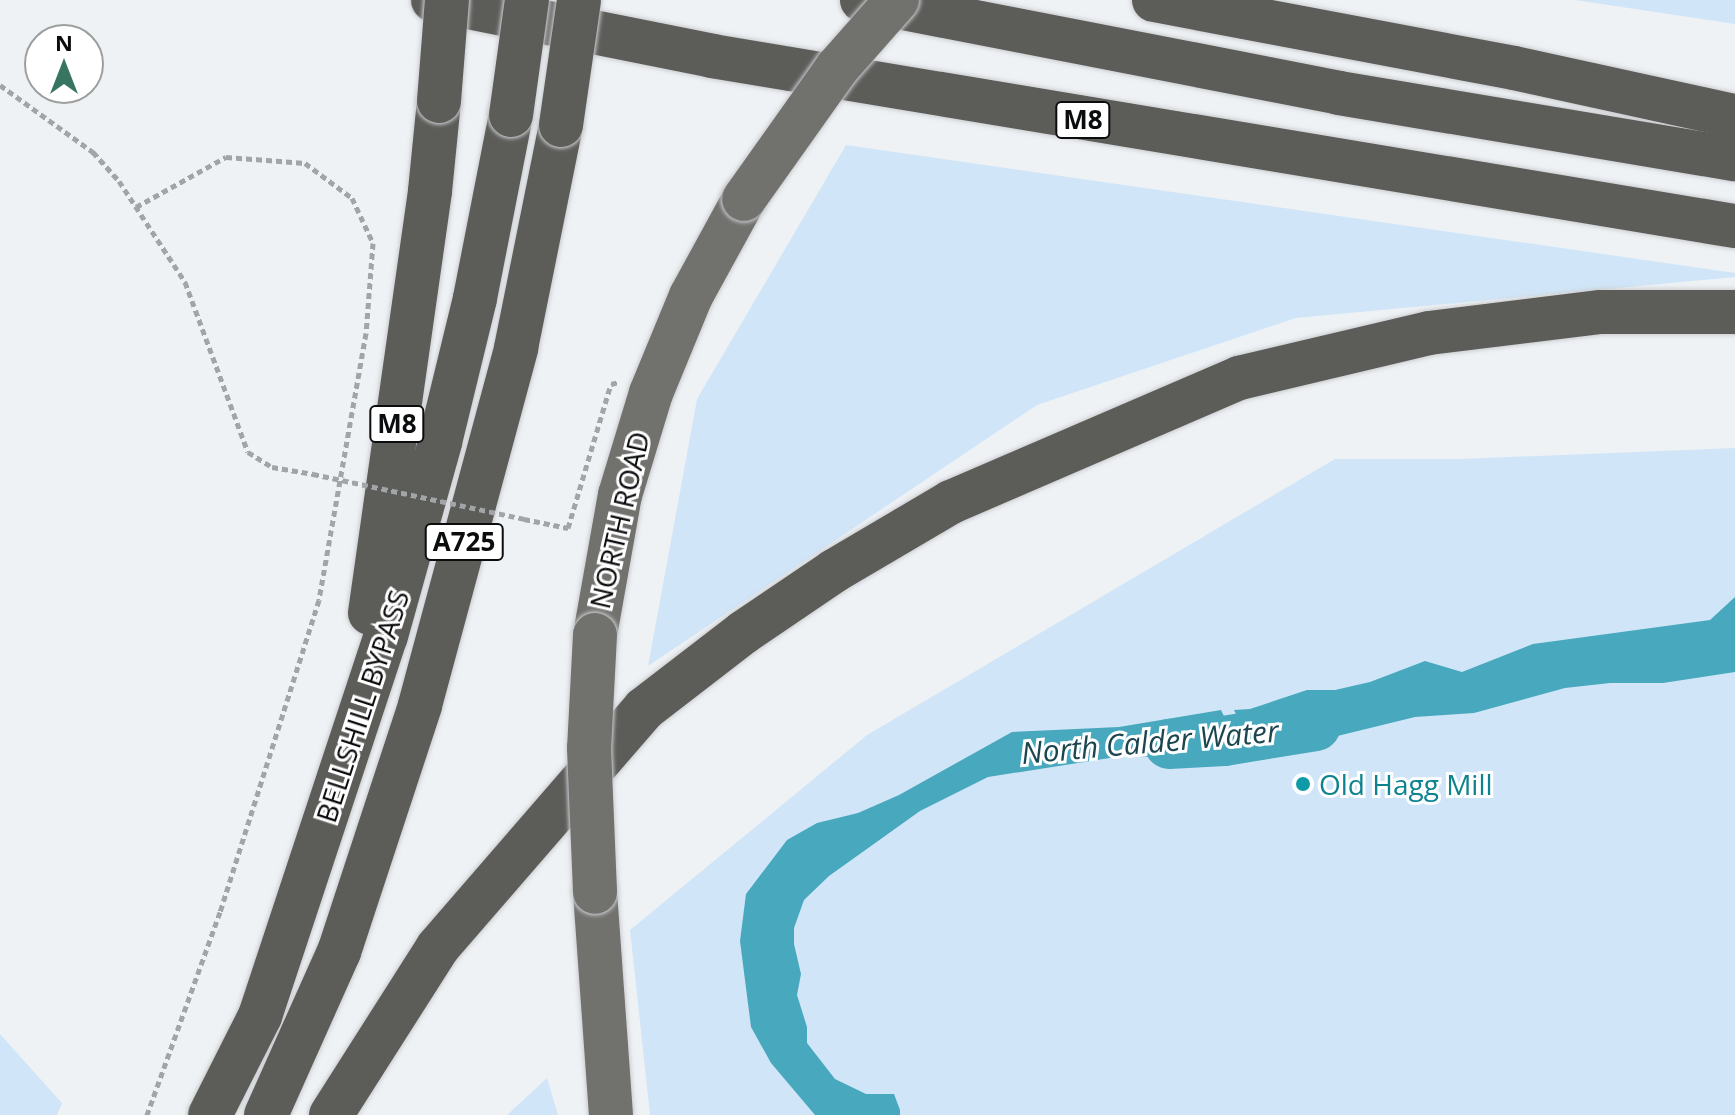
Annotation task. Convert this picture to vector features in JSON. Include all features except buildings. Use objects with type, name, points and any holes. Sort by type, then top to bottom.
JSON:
[{"type":"highway","name":"M8","points":[[433,0],[727,59],[1735,226]]},
{"type":"highway","name":"M8","points":[[351,746],[430,191],[447,0]]},
{"type":"highway","name":"BELLSHILL BYPASS","points":[[210,1115],[260,1016],[351,746],[413,544],[475,298],[511,115],[527,0]]},
{"type":"highway","name":"BELLSHILL BYPASS","points":[[266,1115],[339,952],[420,705],[516,348],[561,125],[579,0]]},
{"type":"highway","points":[[862,0],[1339,93],[1735,159]]},
{"type":"highway","points":[[1154,0],[1514,68],[1735,116]]},
{"type":"highway","points":[[331,1115],[438,947],[644,709],[744,632],[834,571],[951,502],[1254,374],[1429,333],[1601,312],[1735,312]]},
{"type":"main road","name":"NORTH ROAD","points":[[611,1115],[595,892],[589,748],[595,635],[620,495],[651,393],[691,296],[744,199],[837,68],[897,0]]},
{"type":"path","points":[[0,85],[93,152],[119,181],[185,282],[248,452],[272,467],[568,528],[611,384],[628,380]]},
{"type":"path","points":[[136,207],[226,157],[305,163],[352,198],[373,243],[366,333],[319,600],[220,912],[147,1115]]},
{"type":"shaded area","points":[[1575,0],[1735,0],[1735,24]]},
{"type":"shaded area","points":[[846,145],[1735,273],[1735,277],[1296,318],[1037,405],[648,666],[697,399]]},
{"type":"shaded area","points":[[1735,448],[1735,1115],[650,1115],[630,930],[867,735],[1335,459],[1460,459]]},
{"type":"shaded area","points":[[0,1034],[62,1103],[57,1115],[0,1115]]},
{"type":"shaded area","points":[[547,1078],[558,1115],[507,1115]]},
{"type":"water","points":[[1735,597],[1735,672],[1663,683],[1610,683],[1565,688],[1474,713],[1415,717],[1256,756],[1234,710],[1250,709],[1307,690],[1335,690],[1370,682],[1425,661],[1462,672],[1533,644],[1710,620]]},
{"type":"water","points":[[1221,710],[1244,758],[1207,752],[1170,759],[1129,755],[988,777],[920,811],[829,876],[804,900],[794,928],[794,944],[801,974],[797,995],[807,1027],[807,1043],[835,1079],[866,1094],[894,1094],[900,1110],[900,1115],[815,1115],[771,1063],[751,1027],[740,941],[746,894],[787,840],[817,823],[858,813],[899,795],[1012,732],[1119,727]]},
{"type":"waterway","name":"North Calder Water","points":[[1169,744],[1224,741],[1316,726]]},
{"type":"place","name":"Old Hagg Mill","points":[[1303,784]]}]
